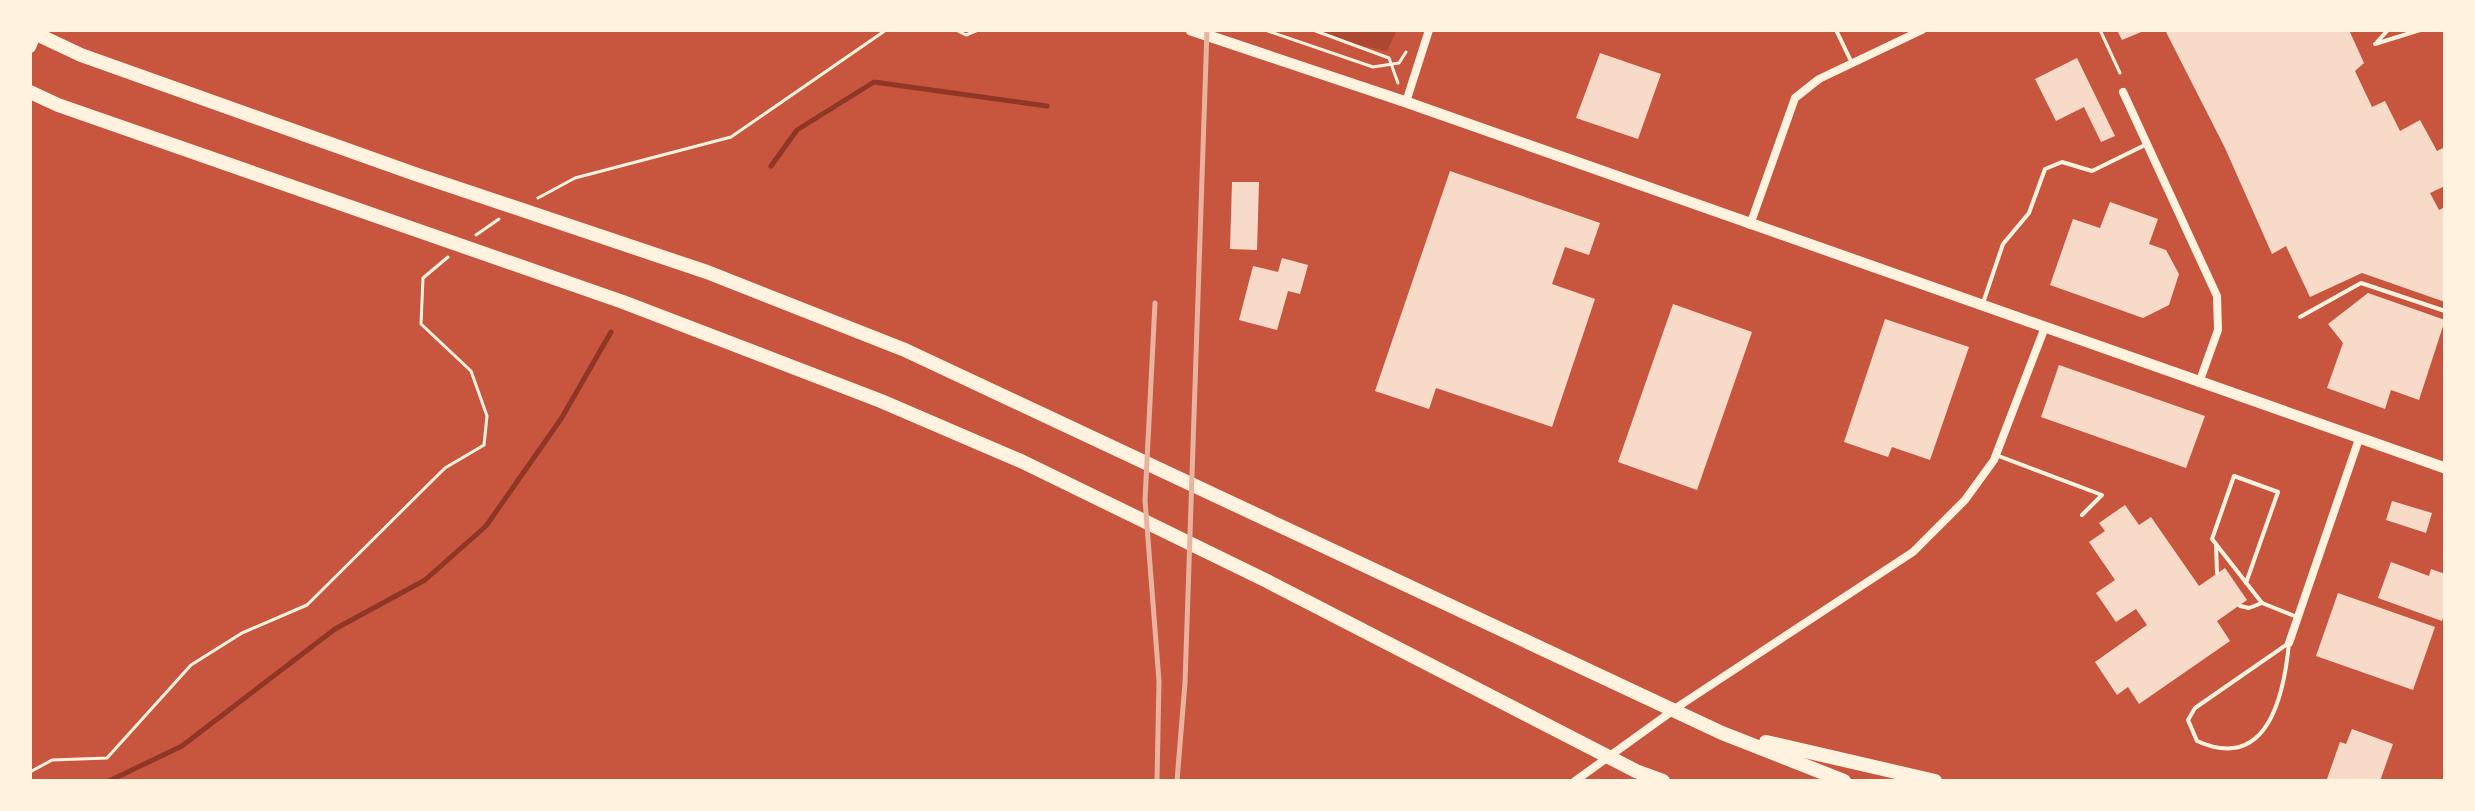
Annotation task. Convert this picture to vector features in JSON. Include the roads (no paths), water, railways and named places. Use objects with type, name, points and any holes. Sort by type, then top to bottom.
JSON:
[{"type":"highway","points":[[30,31],[81,55],[415,174],[707,272],[905,350],[1722,733],[1844,781]]},
{"type":"highway","points":[[30,92],[58,105],[623,302],[881,401],[1023,462],[1265,580],[1636,771],[1663,781]]},
{"type":"highway","points":[[1722,733],[1935,781]]},
{"type":"highway","points":[[1636,771],[1650,781]]},
{"type":"main road","points":[[30,47],[37,30]]},
{"type":"main road","points":[[1191,30],[1406,102],[2445,468]]},
{"type":"street","points":[[1406,102],[1429,30]]},
{"type":"street","points":[[1750,225],[1795,98],[1819,79],[1922,30]]},
{"type":"street","points":[[2123,92],[2217,296],[2218,330],[2199,383]]},
{"type":"street","points":[[1575,781],[1682,704],[1913,552],[1965,500],[1996,455],[2045,327]]},
{"type":"street","points":[[2289,643],[2359,439]]},
{"type":"lane","points":[[1836,30],[1852,63]]},
{"type":"lane","points":[[2388,30],[2375,44],[2420,30]]},
{"type":"lane","points":[[1982,305],[2003,244],[2029,213],[2045,169],[2062,162],[2092,171],[2146,144]]},
{"type":"lane","points":[[2300,317],[2361,283],[2445,311]]},
{"type":"lane","points":[[1996,455],[2102,495],[2082,515]]},
{"type":"lane","points":[[2246,583],[2278,492],[2234,476],[2212,539],[2246,583],[2262,603],[2297,617]]},
{"type":"lane","points":[[2216,544],[2217,573]]},
{"type":"lane","points":[[2240,606],[2249,608],[2262,603]]},
{"type":"lane","points":[[2289,643],[2286,678],[2273,716],[2261,735],[2245,745],[2229,748],[2209,747],[2197,741],[2188,720],[2195,708],[2289,643]]},
{"type":"waterway","points":[[771,166],[797,130],[874,82],[1047,106]]},
{"type":"waterway","points":[[109,781],[182,746],[335,629],[425,580],[486,526],[561,419],[611,332]]},
{"type":"railway","points":[[1177,781],[1185,683],[1207,30]]},
{"type":"railway","points":[[1155,303],[1145,500],[1159,681],[1157,781]]}]
